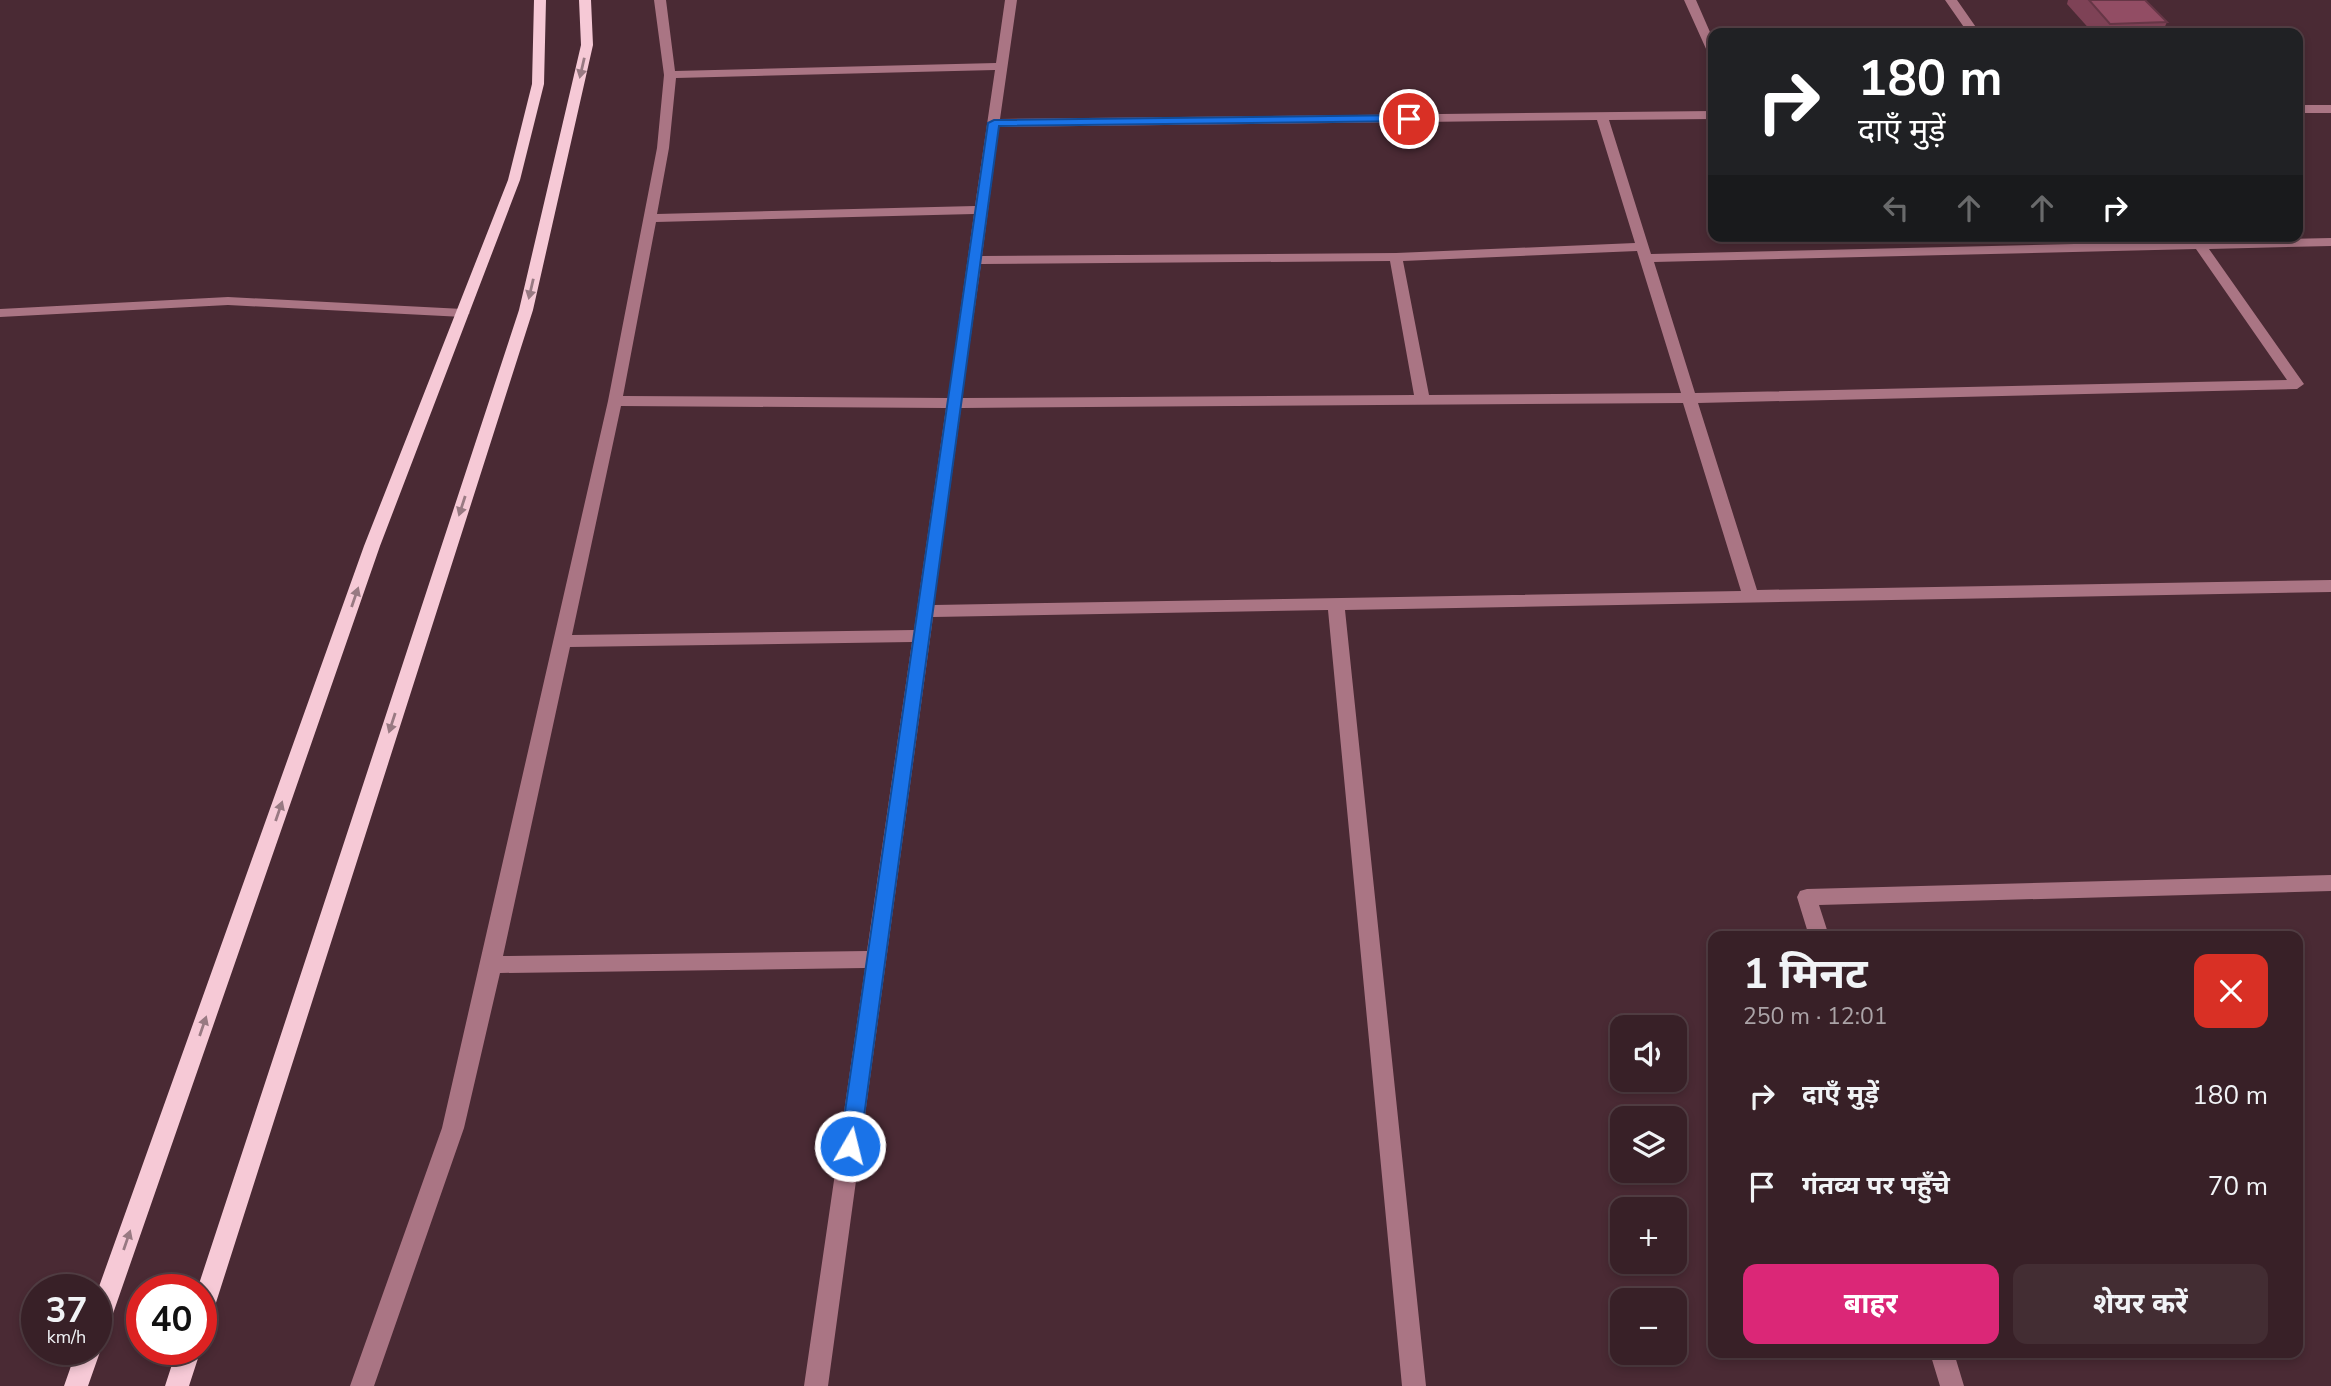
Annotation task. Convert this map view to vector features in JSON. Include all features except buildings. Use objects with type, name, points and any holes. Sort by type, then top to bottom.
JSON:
[{"type":"main road","points":[[112,1283],[372,546],[514,180],[538,84],[540,0]]},
{"type":"main road","points":[[213,1274],[526,310],[587,45],[584,0]]},
{"type":"main road","points":[[76,1386],[83,1365]]},
{"type":"main road","points":[[177,1386],[184,1365]]},
{"type":"street","points":[[362,1386],[453,1128],[492,965],[615,401],[663,148],[670,75],[660,0]]},
{"type":"street","points":[[816,1386],[1011,0]]},
{"type":"street","points":[[1690,0],[1708,40]]},
{"type":"street","points":[[1951,0],[1971,28]]},
{"type":"street","points":[[670,75],[1002,65]]},
{"type":"street","points":[[2303,109],[2329,111]]},
{"type":"street","points":[[994,123],[1708,115]]},
{"type":"street","points":[[1602,117],[1751,596]]},
{"type":"street","points":[[650,218],[982,210]]},
{"type":"street","points":[[975,260],[1396,257],[2331,242]]},
{"type":"street","points":[[615,401],[954,403],[1690,398],[2297,384],[2200,245]]},
{"type":"street","points":[[1396,257],[1422,400]]},
{"type":"street","points":[[0,313],[228,301],[463,313]]},
{"type":"street","points":[[925,611],[2331,586]]},
{"type":"street","points":[[1336,604],[1415,1386]]},
{"type":"street","points":[[562,641],[922,636]]},
{"type":"street","points":[[1817,931],[1807,897],[2331,883]]},
{"type":"street","points":[[492,965],[877,959]]},
{"type":"street","points":[[1944,1358],[1952,1386]]},
{"type":"route","points":[[850,1146],[994,123],[1409,119]]}]
